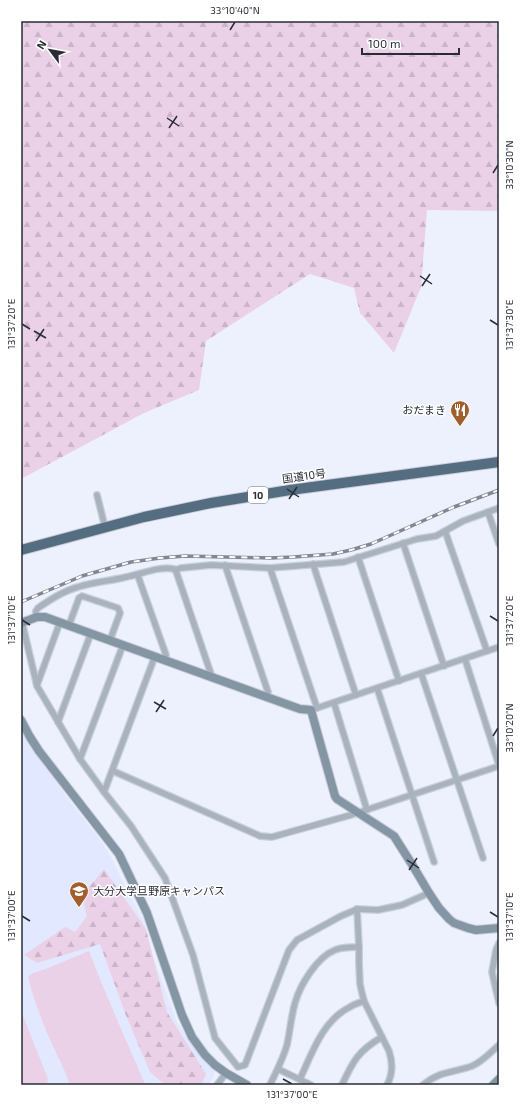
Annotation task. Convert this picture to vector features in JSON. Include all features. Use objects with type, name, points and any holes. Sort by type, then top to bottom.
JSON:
[{"type":"highway","name":"国道10号","points":[[21,550],[151,516],[251,496],[499,462]]},
{"type":"street","points":[[97,495],[105,527]]},
{"type":"street","points":[[36,618],[36,611],[38,608],[72,589],[109,580],[153,570],[170,568],[176,570],[181,568],[208,565],[270,568],[340,562],[417,539],[433,536],[463,521],[499,508]]},
{"type":"street","points":[[488,512],[499,544]]},
{"type":"street","points":[[445,531],[487,651]]},
{"type":"street","points":[[403,543],[444,666]]},
{"type":"street","points":[[358,557],[400,681]]},
{"type":"street","points":[[313,564],[356,695]]},
{"type":"street","points":[[225,565],[268,692],[266,697]]},
{"type":"street","points":[[270,568],[314,709],[335,796],[357,813],[394,836],[429,893],[444,914],[454,923],[476,930],[499,928]]},
{"type":"street","points":[[176,570],[211,674],[210,676]]},
{"type":"street","points":[[138,576],[166,655],[165,660]]},
{"type":"street","points":[[69,625],[79,598],[82,596],[118,608],[120,613],[110,640]]},
{"type":"street","points":[[429,893],[402,905],[378,910],[357,909],[297,940],[289,950],[245,1065],[238,1066],[215,1038],[193,955],[165,878],[131,826],[80,759],[37,686],[22,623],[45,616],[300,709],[314,709],[334,703],[499,647]]},
{"type":"street","points":[[37,686],[60,622]]},
{"type":"street","points":[[58,722],[91,633]]},
{"type":"street","points":[[80,759],[124,645]]},
{"type":"street","points":[[104,792],[155,656]]},
{"type":"street","points":[[113,771],[264,837],[272,837],[367,810],[499,766],[465,659]]},
{"type":"street","points":[[421,673],[483,858]]},
{"type":"street","points":[[376,688],[434,862]]},
{"type":"street","points":[[334,703],[367,810]]},
{"type":"street","points":[[21,720],[39,751],[120,854],[147,913],[182,1015],[192,1037],[205,1055],[215,1065],[226,1074],[247,1085]]},
{"type":"street","points":[[357,909],[360,984],[364,1001],[392,1058],[392,1073],[387,1085]]},
{"type":"street","points":[[499,943],[496,950],[492,972],[499,1003]]},
{"type":"street","points":[[270,1085],[287,1044],[295,1001],[306,978],[320,960],[334,950],[359,947]]},
{"type":"street","points":[[300,1079],[320,1036],[333,1019],[350,1006],[364,1001]]},
{"type":"street","points":[[342,1085],[355,1059],[365,1048],[382,1037]]},
{"type":"street","points":[[423,1085],[434,1077],[472,1066],[481,1061],[499,1046]]},
{"type":"street","points":[[278,1068],[311,1085]]},
{"type":"street","points":[[218,1085],[226,1074]]},
{"type":"street","points":[[493,1085],[499,1079]]},
{"type":"shaded area","name":"大分大学旦野原キャンパス","points":[[21,716],[33,741],[63,792],[110,855],[144,922],[153,957],[177,1022],[191,1042],[216,1071],[209,1085],[21,1085]]},
{"type":"green space","points":[[21,21],[499,21],[499,211],[427,210],[421,287],[394,353],[360,313],[354,288],[310,274],[206,341],[199,390],[144,413],[21,479]]},
{"type":"green space","points":[[104,869],[146,929],[167,1012],[206,1074],[201,1085],[165,1085],[150,1072],[125,1013],[100,944],[37,963],[24,955],[65,927],[75,932],[87,916],[82,896]]},
{"type":"green space","points":[[89,951],[145,1084],[70,1085],[46,1031],[28,977],[31,974]]},
{"type":"green space","points":[[21,1011],[48,1079],[47,1085],[21,1085]]},
{"type":"railway","points":[[21,602],[82,576],[131,562],[185,556],[270,558],[293,557],[333,554],[351,550],[371,544],[454,507],[499,490]]},
{"type":"place","name":"おだまき","points":[[460,427]]},
{"type":"place","name":"大分大学旦野原キャンパス","points":[[79,908]]}]
